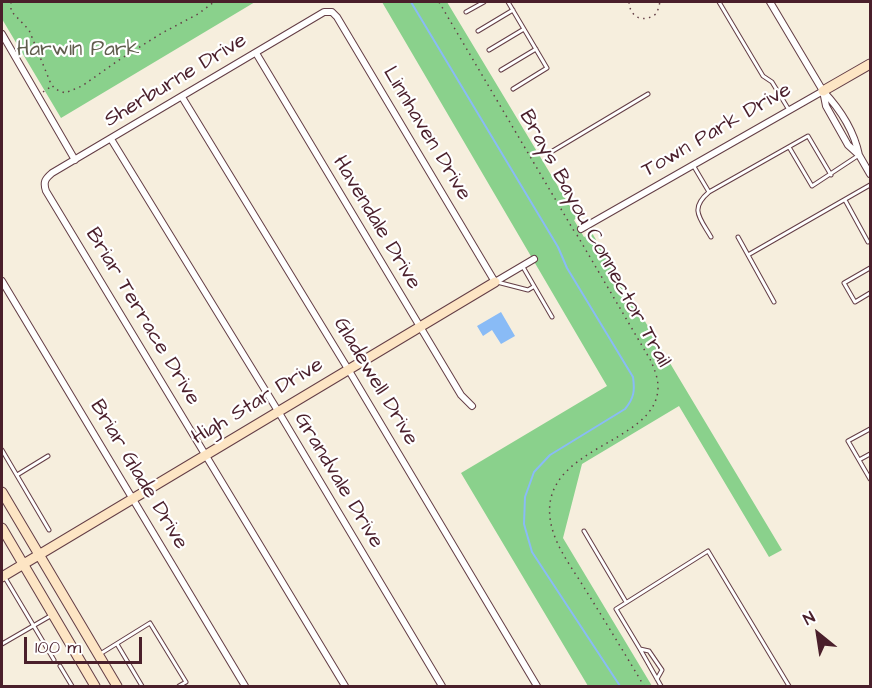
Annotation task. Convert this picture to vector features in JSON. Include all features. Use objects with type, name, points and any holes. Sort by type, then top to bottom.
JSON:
[{"type":"street","points":[[770,2],[823,91],[826,106],[848,145],[859,155],[870,174]]},
{"type":"street","name":"Sherburne Drive","points":[[45,180],[52,173],[324,12]]},
{"type":"street","name":"Linnhaven Drive","points":[[324,12],[332,12],[337,17],[495,282]]},
{"type":"street","points":[[2,34],[75,160]]},
{"type":"street","name":"Havendale Drive","points":[[256,53],[419,327],[461,395],[472,406]]},
{"type":"street","name":"Town Park Drive","points":[[581,229],[870,64]]},
{"type":"street","name":"Gladewell Drive","points":[[182,97],[348,369],[537,687]]},
{"type":"street","name":"Grandvale Drive","points":[[111,139],[278,411],[442,687]]},
{"type":"street","name":"Briar Terrace Drive","points":[[45,180],[46,190],[345,687]]},
{"type":"street","name":"High Star Drive","points":[[3,577],[534,259]]},
{"type":"street","name":"Briar Glade Drive","points":[[2,281],[245,687]]},
{"type":"street","points":[[2,492],[99,655],[113,685]]},
{"type":"street","points":[[2,528],[95,687]]},
{"type":"lane","points":[[466,12],[484,2]]},
{"type":"lane","points":[[508,2],[548,68],[513,89]]},
{"type":"lane","points":[[719,2],[763,76],[772,82],[789,110]]},
{"type":"lane","points":[[478,31],[513,10]]},
{"type":"lane","points":[[489,50],[524,29]]},
{"type":"lane","points":[[501,70],[536,49]]},
{"type":"lane","points":[[551,152],[648,94]]},
{"type":"lane","points":[[711,237],[697,214],[697,207],[701,199],[709,192],[808,136],[831,175]]},
{"type":"lane","points":[[789,147],[812,186],[859,155]]},
{"type":"lane","points":[[693,165],[709,192]]},
{"type":"lane","points":[[748,255],[870,185]]},
{"type":"lane","points":[[845,200],[868,242]]},
{"type":"lane","points":[[738,237],[774,302]]},
{"type":"lane","points":[[522,266],[552,317]]},
{"type":"lane","points":[[870,273],[869,268],[844,283],[855,302],[870,293]]},
{"type":"lane","points":[[495,282],[528,290],[534,287]]},
{"type":"lane","points":[[870,429],[849,441],[870,479]]},
{"type":"lane","points":[[2,450],[49,530]]},
{"type":"lane","points":[[859,460],[870,453]]},
{"type":"lane","points":[[16,475],[48,456]]},
{"type":"lane","points":[[584,531],[626,602]]},
{"type":"lane","points":[[661,687],[616,609],[708,551],[789,687]]},
{"type":"lane","points":[[3,577],[54,660]]},
{"type":"lane","points":[[2,644],[52,615]]},
{"type":"lane","points":[[99,655],[150,623],[186,682],[179,687]]},
{"type":"lane","points":[[116,644],[142,687]]},
{"type":"lane","points":[[640,649],[649,651],[662,670],[657,680]]},
{"type":"lane","points":[[60,666],[72,687]]},
{"type":"path","points":[[11,2],[11,11],[29,30],[52,86],[65,93],[74,90],[214,2]]},
{"type":"path","name":"Brays Bayou Connector Trail","points":[[439,2],[562,206],[657,375],[657,397],[649,413],[643,420],[593,451],[564,473],[554,493],[550,510],[551,524],[557,541],[644,687]]},
{"type":"path","points":[[629,2],[634,15],[643,19],[653,16],[660,3],[666,2]]},
{"type":"path","points":[[37,95],[52,86]]},
{"type":"green space","name":"Harwin Park","points":[[2,2],[255,2],[61,118],[2,19]]},
{"type":"green space","points":[[382,2],[447,2],[577,218],[574,220],[584,237],[592,233],[782,550],[769,557],[679,406],[582,464],[563,538],[652,686],[588,686],[461,473],[607,386]]},
{"type":"water","points":[[501,312],[515,336],[501,344],[492,330],[483,336],[477,326]]},
{"type":"waterway","points":[[411,2],[633,377],[633,394],[625,409],[550,455],[534,472],[525,497],[524,524],[532,552],[620,686]]}]
